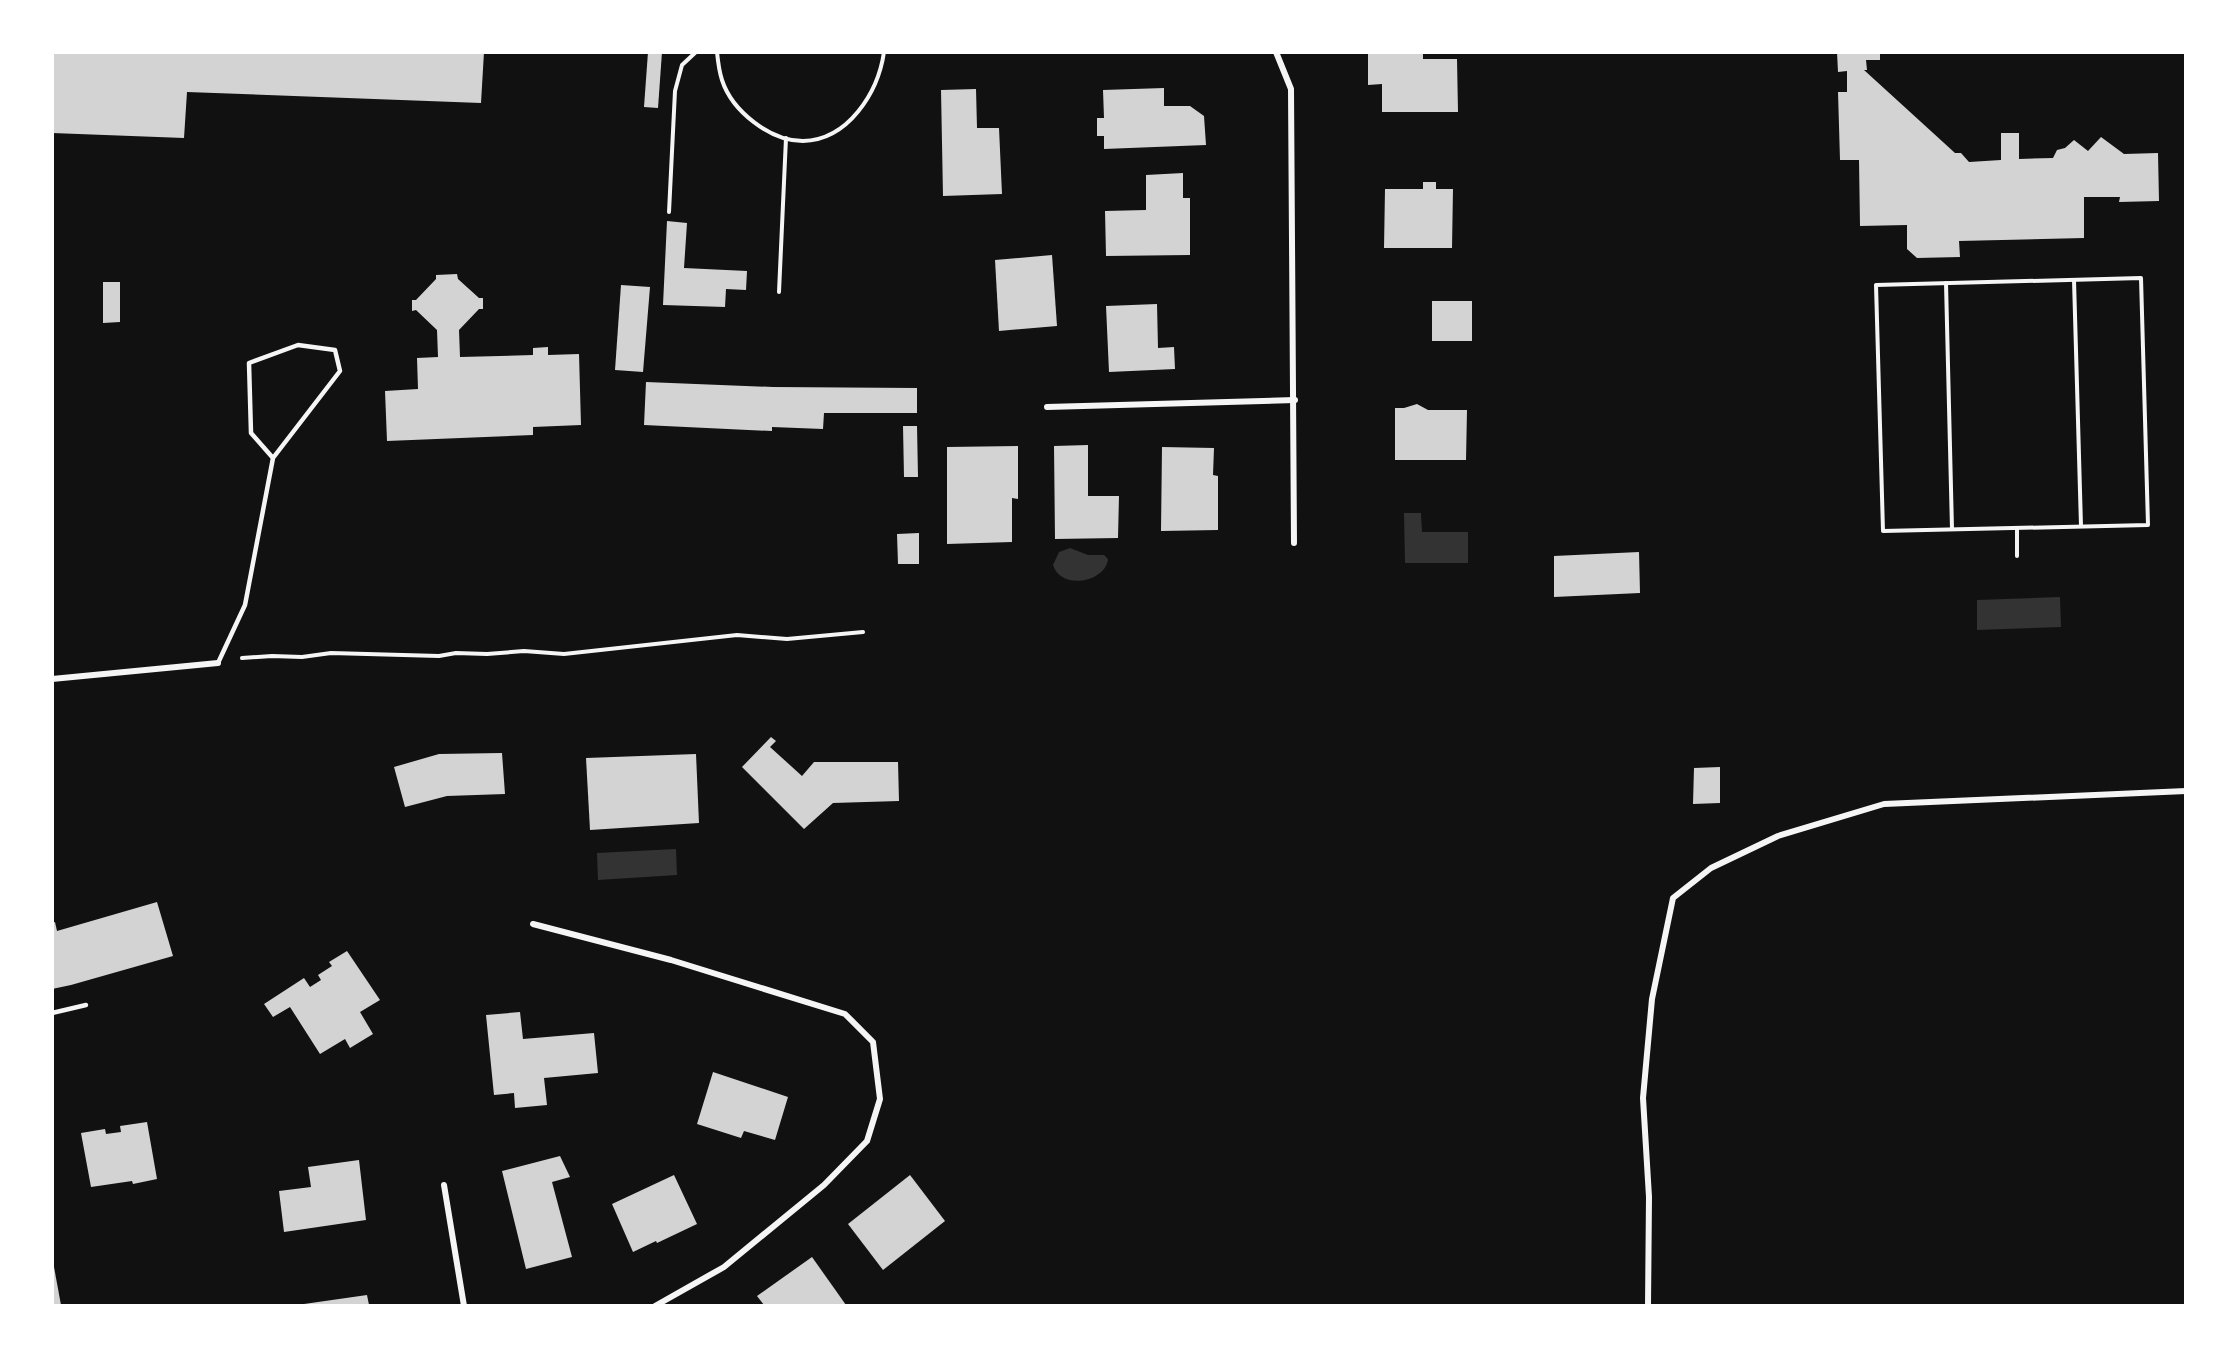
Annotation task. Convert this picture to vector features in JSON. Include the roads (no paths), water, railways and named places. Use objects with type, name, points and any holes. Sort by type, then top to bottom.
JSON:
[{"type":"street","points":[[1276,52],[1291,89],[1294,543]]},
{"type":"street","points":[[1047,407],[1294,400]]},
{"type":"street","points":[[52,679],[218,663]]},
{"type":"street","points":[[1648,1305],[1649,1197],[1643,1098],[1652,999],[1673,898],[1711,868],[1778,836],[1884,804],[2186,791]]},
{"type":"street","points":[[533,924],[671,960],[845,1014],[873,1042],[880,1099],[867,1141],[824,1185],[724,1267],[655,1305]]},
{"type":"street","points":[[444,1185],[464,1305]]},
{"type":"lane","points":[[218,663],[245,605],[273,458],[340,371],[335,350],[298,345],[249,363],[251,433],[273,458]]},
{"type":"lane","points":[[52,1013],[86,1005]]}]
